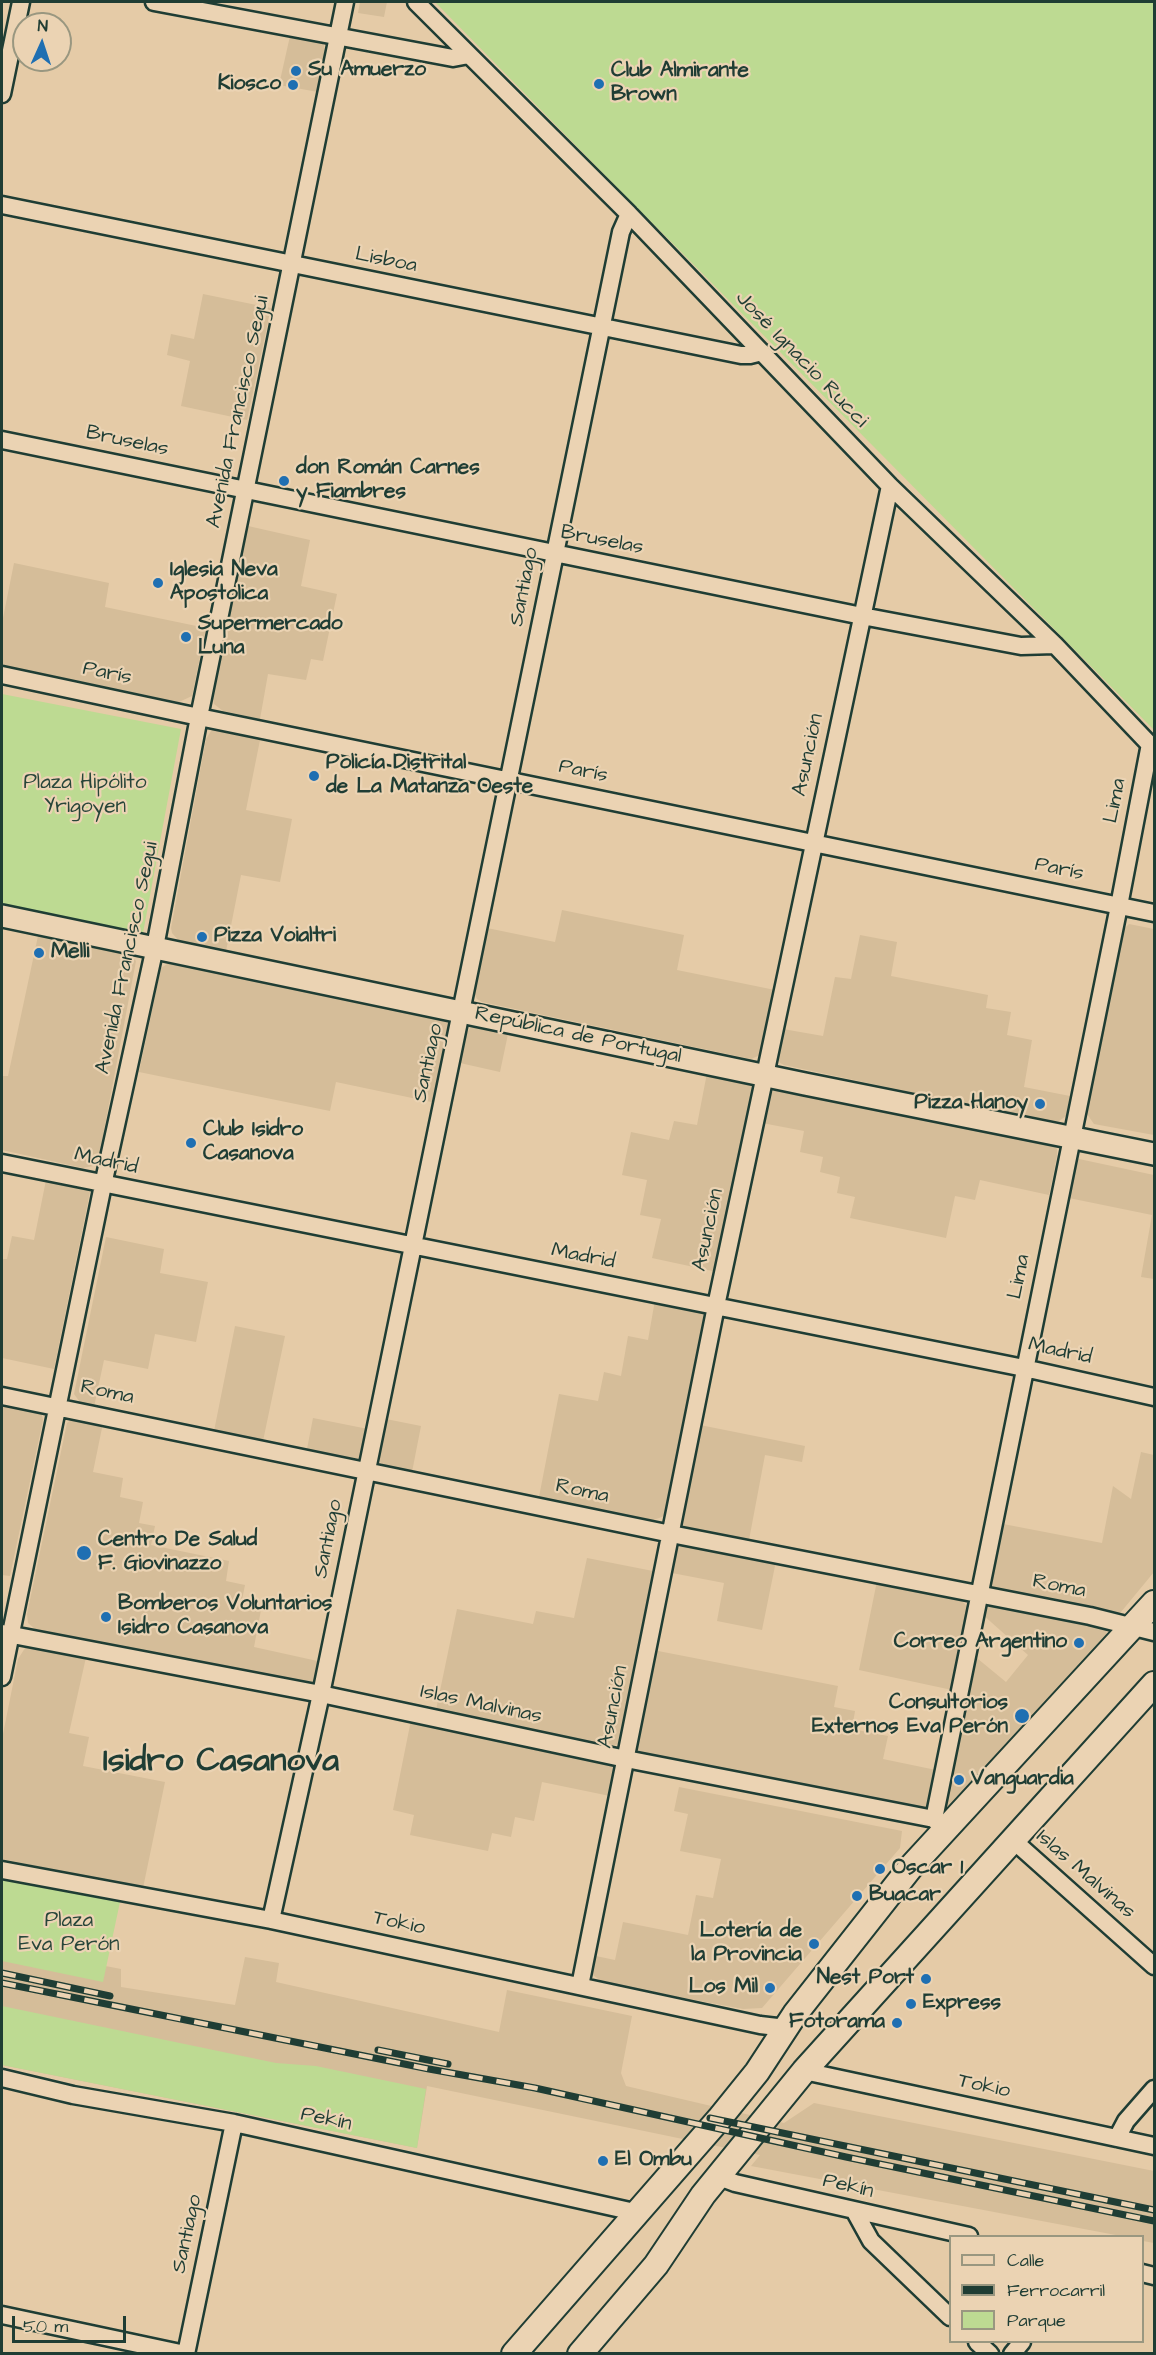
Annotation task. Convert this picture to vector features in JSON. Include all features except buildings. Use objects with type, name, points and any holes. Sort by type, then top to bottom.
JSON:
[{"type":"highway","points":[[514,2354],[639,2213],[757,2072],[786,2028],[910,1868],[940,1825],[1145,1629],[1155,1603]]},
{"type":"highway","points":[[580,2354],[656,2265],[703,2195],[756,2127],[804,2071],[1155,1684]]},
{"type":"main road","name":"República de Portugal","points":[[2,916],[1155,1154]]},
{"type":"street","points":[[2,94],[21,2]]},
{"type":"street","points":[[154,2],[453,58],[469,55]]},
{"type":"street","name":"Avenida Francisco Segui","points":[[2,1677],[6,1634],[155,947],[199,717],[345,2]]},
{"type":"street","name":"José Ignacio Rucci","points":[[416,2],[629,214],[890,486],[1055,645],[1152,746]]},
{"type":"street","name":"Lisboa","points":[[2,205],[741,355],[762,352]]},
{"type":"street","name":"Santiago","points":[[271,1920],[321,1694],[621,232],[629,214]]},
{"type":"street","name":"Bruselas","points":[[2,440],[862,616],[1021,646],[1055,645]]},
{"type":"street","name":"Asunción","points":[[580,1986],[716,1306],[890,486]]},
{"type":"street","name":"París","points":[[2,675],[1155,913]]},
{"type":"street","name":"Lima","points":[[940,1825],[979,1595],[1152,746]]},
{"type":"street","name":"Madrid","points":[[2,1163],[1024,1368],[1155,1397]]},
{"type":"street","name":"Roma","points":[[2,1396],[1145,1629]]},
{"type":"street","name":"Islas Malvinas","points":[[6,1634],[321,1694],[940,1825]]},
{"type":"street","name":"Islas Malvinas","points":[[1014,1841],[1155,1966]]},
{"type":"street","name":"Tokio","points":[[2,1870],[271,1920],[760,2025],[786,2028]]},
{"type":"street","name":"Tokio","points":[[804,2071],[1155,2146]]},
{"type":"street","name":"Pekín","points":[[2,2078],[73,2094],[234,2123],[639,2213]]},
{"type":"street","points":[[1117,2139],[1126,2121],[1155,2089]]},
{"type":"street","name":"Santiago","points":[[186,2354],[234,2123]]},
{"type":"street","name":"Pekín","points":[[719,2177],[735,2183],[855,2212],[964,2235]]},
{"type":"street","points":[[855,2212],[871,2241],[949,2315]]},
{"type":"street","points":[[2,2315],[186,2354]]},
{"type":"street","points":[[978,2343],[990,2354]]},
{"type":"shaded area","points":[[360,2],[387,2],[384,17],[358,13]]},
{"type":"shaded area","points":[[290,36],[321,42],[324,45],[325,54],[318,92],[279,85]]},
{"type":"shaded area","points":[[203,294],[271,308],[247,420],[181,406],[190,361],[167,355],[171,334],[194,339]]},
{"type":"shaded area","points":[[248,526],[310,540],[301,586],[337,594],[323,661],[311,659],[306,680],[268,674],[260,719],[223,711],[214,704],[213,698]]},
{"type":"shaded area","points":[[14,563],[109,583],[105,607],[206,628],[192,696],[179,702],[2,665],[2,623]]},
{"type":"shaded area","points":[[219,726],[261,735],[246,810],[292,819],[280,882],[241,875],[226,951],[180,942],[172,933],[171,928],[206,739],[211,731]]},
{"type":"shaded area","points":[[562,910],[684,935],[677,970],[775,990],[762,1049],[758,1056],[751,1059],[482,1002],[477,999],[474,993],[487,928],[555,942]]},
{"type":"shaded area","points":[[1129,924],[1154,929],[1154,1135],[1094,1124],[1087,1114],[1122,931]]},
{"type":"shaded area","points":[[860,935],[897,942],[891,976],[988,995],[986,1008],[1011,1012],[1007,1035],[1032,1040],[1024,1087],[1070,1096],[1066,1116],[1059,1121],[1050,1122],[780,1063],[777,1056],[783,1029],[823,1036],[835,977],[851,979]]},
{"type":"shaded area","points":[[38,936],[128,952],[136,961],[98,1162],[93,1166],[83,1168],[2,1150],[2,1076],[8,1076]]},
{"type":"shaded area","points":[[169,963],[448,1022],[451,1028],[436,1103],[336,1082],[330,1111],[139,1072],[161,968]]},
{"type":"shaded area","points":[[470,1028],[508,1034],[500,1072],[460,1063],[467,1033]]},
{"type":"shaded area","points":[[707,1073],[742,1079],[753,1088],[754,1095],[717,1272],[652,1258],[661,1219],[640,1215],[647,1180],[622,1175],[631,1132],[669,1140],[674,1121],[697,1125]]},
{"type":"shaded area","points":[[783,1088],[1050,1142],[1057,1149],[1057,1156],[1049,1195],[980,1180],[975,1200],[955,1196],[946,1238],[850,1218],[855,1197],[837,1193],[840,1177],[820,1172],[823,1157],[800,1152],[804,1131],[762,1123],[768,1095]]},
{"type":"shaded area","points":[[1079,1159],[1154,1175],[1154,1279],[1141,1277],[1152,1215],[1064,1197],[1071,1163]]},
{"type":"shaded area","points":[[47,1175],[88,1187],[90,1192],[54,1369],[2,1358],[2,1259],[7,1259],[12,1236],[34,1240]]},
{"type":"shaded area","points":[[106,1237],[164,1249],[160,1273],[208,1282],[196,1342],[155,1334],[148,1369],[104,1360],[94,1407],[82,1405],[74,1394]]},
{"type":"shaded area","points":[[655,1300],[698,1309],[705,1314],[706,1322],[668,1511],[662,1517],[653,1520],[539,1497],[559,1394],[598,1401],[604,1372],[621,1376],[628,1336],[648,1340]]},
{"type":"shaded area","points":[[235,1326],[285,1336],[263,1441],[214,1431]]},
{"type":"shaded area","points":[[2,1402],[37,1409],[43,1420],[10,1576],[2,1575]]},
{"type":"shaded area","points":[[79,1418],[103,1423],[93,1472],[123,1478],[120,1497],[143,1502],[139,1523],[155,1526],[151,1545],[229,1561],[226,1581],[245,1585],[241,1605],[261,1610],[254,1647],[322,1662],[318,1678],[314,1683],[304,1685],[35,1629],[28,1623],[27,1614],[67,1423]]},
{"type":"shaded area","points":[[313,1418],[368,1429],[365,1453],[353,1460],[307,1449]]},
{"type":"shaded area","points":[[386,1419],[421,1426],[412,1472],[385,1466],[380,1462],[379,1454]]},
{"type":"shaded area","points":[[700,1425],[805,1446],[802,1462],[765,1455],[749,1540],[688,1528],[683,1525]]},
{"type":"shaded area","points":[[1141,1452],[1154,1455],[1154,1572],[1121,1612],[1113,1615],[987,1587],[998,1523],[1102,1543],[1113,1486],[1131,1499]]},
{"type":"shaded area","points":[[688,1544],[776,1561],[762,1630],[717,1621],[724,1583],[672,1573],[676,1549]]},
{"type":"shaded area","points":[[587,1558],[658,1572],[622,1739],[619,1744],[606,1747],[436,1710],[457,1609],[533,1624],[536,1611],[574,1618]]},
{"type":"shaded area","points":[[877,1581],[960,1599],[965,1604],[968,1609],[952,1690],[859,1670]]},
{"type":"shaded area","points":[[990,1602],[1106,1628],[1107,1636],[957,1807],[952,1808],[943,1803],[972,1654],[1006,1682],[1028,1655],[982,1614],[985,1603]]},
{"type":"shaded area","points":[[27,1645],[87,1653],[69,1733],[89,1737],[83,1766],[165,1782],[143,1888],[2,1859],[2,1739],[18,1659]]},
{"type":"shaded area","points":[[653,1650],[838,1686],[834,1707],[855,1711],[852,1729],[888,1736],[883,1759],[936,1770],[929,1803],[923,1810],[645,1756],[637,1750],[635,1741]]},
{"type":"shaded area","points":[[411,1720],[612,1763],[615,1769],[610,1796],[542,1782],[534,1821],[515,1817],[511,1837],[492,1833],[488,1851],[410,1835],[414,1815],[393,1810]]},
{"type":"shaded area","points":[[679,1787],[902,1831],[900,1848],[762,2008],[743,2009],[604,1983],[590,1973],[591,1955],[615,1960],[623,1922],[688,1935],[696,1895],[713,1898],[721,1859],[680,1851],[688,1814],[674,1811]]},
{"type":"shaded area","points":[[2,1946],[121,1969],[121,1987],[235,2005],[245,1957],[279,1963],[276,1982],[499,2032],[507,1990],[632,2016],[621,2073],[626,2086],[784,2123],[814,2103],[1154,2171],[1154,2243],[1144,2241],[1144,2235],[1116,2235],[751,2166],[760,2155],[427,2086],[417,2148],[2,2065]]},
{"type":"green space","points":[[435,2],[1154,2],[1154,730],[596,166]]},
{"type":"green space","name":"Plaza Hipólito Yrigoyen","points":[[2,694],[181,729],[143,933],[2,905]]},
{"type":"green space","name":"Plaza Eva Perón","points":[[2,1880],[120,1902],[103,1982],[2,1961]]},
{"type":"green space","points":[[2,2006],[276,2063],[316,2066],[426,2089],[417,2148],[2,2065]]},
{"type":"railway","points":[[2,1973],[110,1996]]},
{"type":"railway","points":[[2,1983],[429,2069],[535,2088],[846,2157],[1154,2221]]},
{"type":"railway","points":[[378,2050],[448,2064]]},
{"type":"railway","points":[[710,2118],[1154,2210]]},
{"type":"place","name":"Su Amuerzo","points":[[296,71]]},
{"type":"place","name":"Club Almirante Brown","points":[[599,84]]},
{"type":"place","name":"Kiosco","points":[[293,85]]},
{"type":"place","name":"don Román Carnes y Fiambres","points":[[284,481]]},
{"type":"place","name":"Iglesia Neva Apostolica","points":[[158,583]]},
{"type":"place","name":"Supermercado Luna","points":[[186,637]]},
{"type":"place","name":"Policía Distrital de La Matanza Oeste","points":[[314,776]]},
{"type":"place","name":"Pizza Voialtri","points":[[202,937]]},
{"type":"place","name":"Melli","points":[[39,953]]},
{"type":"place","name":"Pizza Hanoy","points":[[1040,1104]]},
{"type":"place","name":"Club Isidro Casanova","points":[[191,1143]]},
{"type":"place","name":"Centro De Salud F. Giovinazzo","points":[[84,1553]]},
{"type":"place","name":"Bomberos Voluntarios Isidro Casanova","points":[[106,1617]]},
{"type":"place","name":"Correo Argentino","points":[[1079,1643]]},
{"type":"place","name":"Consultorios Externos Eva Perón","points":[[1022,1716]]},
{"type":"place","name":"Vanguardia","points":[[959,1780]]},
{"type":"place","name":"Oscar 1","points":[[880,1869]]},
{"type":"place","name":"Buacar","points":[[857,1896]]},
{"type":"place","name":"Lotería de la Provincia","points":[[814,1944]]},
{"type":"place","name":"Nest Port","points":[[926,1979]]},
{"type":"place","name":"Los Mil","points":[[770,1988]]},
{"type":"place","name":"Express","points":[[911,2004]]},
{"type":"place","name":"Fotorama","points":[[897,2023]]},
{"type":"place","name":"El Ombu","points":[[603,2161]]},
{"type":"district","name":"Isidro Casanova","points":[[221,1763]]}]
